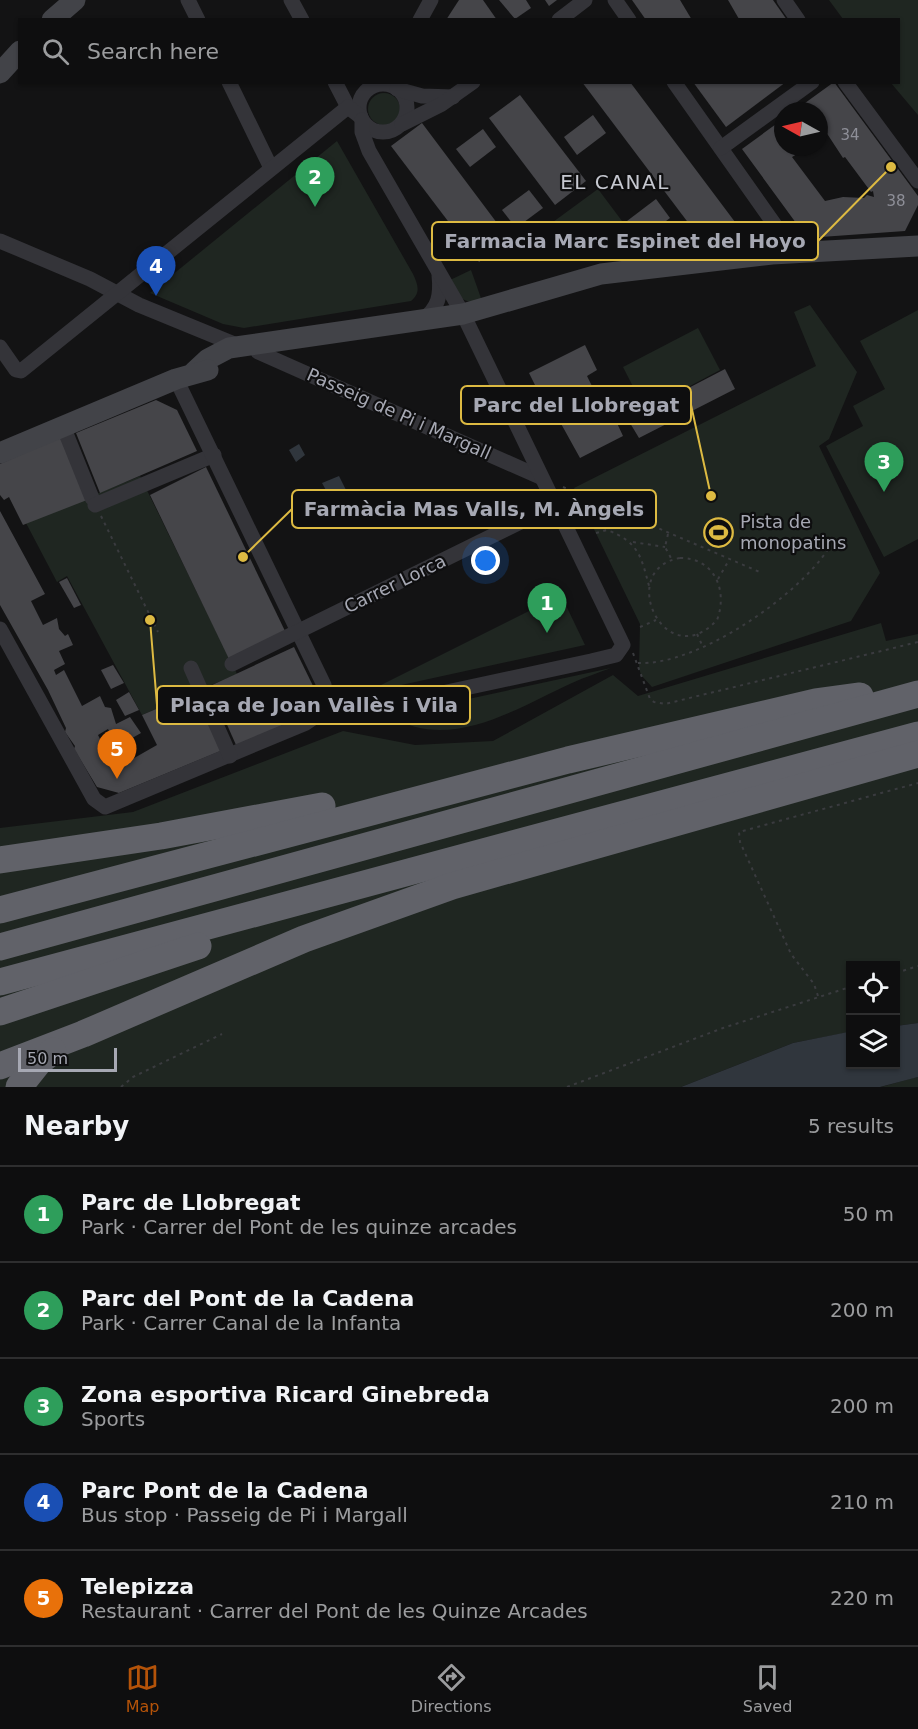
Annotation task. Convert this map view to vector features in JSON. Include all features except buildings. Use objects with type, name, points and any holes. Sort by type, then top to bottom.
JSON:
[{"type":"highway","points":[[0,910],[393,804],[568,760],[816,702],[918,689]]},
{"type":"highway","points":[[0,947],[918,694]]},
{"type":"highway","points":[[0,982],[918,735]]},
{"type":"highway","points":[[0,1066],[83,1034],[304,939],[452,886],[918,754]]},
{"type":"highway","points":[[0,860],[161,836],[478,772],[568,760]]},
{"type":"highway","points":[[0,1012],[290,915],[335,892]]},
{"type":"highway","points":[[19,1087],[38,1063],[83,1034]]},
{"type":"street","points":[[54,18],[75,0]]},
{"type":"street","points":[[188,0],[197,18]]},
{"type":"street","points":[[291,0],[301,18]]},
{"type":"street","points":[[421,18],[430,0]]},
{"type":"street","points":[[562,18],[585,0]]},
{"type":"street","points":[[615,0],[628,18]]},
{"type":"street","points":[[783,0],[796,18]]},
{"type":"street","points":[[0,73],[18,53]]},
{"type":"street","points":[[230,84],[271,168]]},
{"type":"street","points":[[336,84],[348,108],[375,131],[399,127],[406,117],[406,102],[397,89]]},
{"type":"street","points":[[326,698],[350,708],[368,709],[591,661],[615,655],[622,650],[620,635],[540,477],[463,314],[449,307],[439,275],[377,160],[366,144],[361,119],[361,100],[377,84],[422,96],[453,97]]},
{"type":"street","points":[[377,160],[380,140],[453,97],[469,84]]},
{"type":"street","points":[[675,84],[795,252]]},
{"type":"street","points":[[721,148],[809,84]]},
{"type":"street","points":[[846,84],[918,181]]},
{"type":"street","points":[[0,347],[16,370],[21,371],[348,108]]},
{"type":"street","name":"Passeig de Pi i Margall","points":[[0,241],[238,347],[540,477]]},
{"type":"street","points":[[0,453],[194,373],[228,355],[238,347],[287,346],[308,338],[463,314],[600,274],[795,252],[918,246]]},
{"type":"street","points":[[421,320],[434,311],[437,304],[440,288],[439,275]]},
{"type":"street","points":[[0,629],[100,806],[110,806],[230,756],[306,723],[318,713],[326,698],[324,685],[214,455],[194,373]]},
{"type":"street","points":[[63,426],[94,502],[214,455]]},
{"type":"street","name":"Carrer Lorca","points":[[232,664],[555,505]]},
{"type":"street","points":[[191,668],[230,756]]},
{"type":"path","points":[[540,477],[762,573]]},
{"type":"path","points":[[94,502],[158,632]]},
{"type":"path","points":[[596,533],[607,530],[631,542],[665,547]]},
{"type":"path","points":[[668,533],[665,547],[672,560]]},
{"type":"path","points":[[631,542],[639,553],[650,588],[650,601],[656,620],[677,634],[697,633],[717,620],[723,598],[718,579],[696,560],[672,560],[656,570],[650,588]]},
{"type":"path","points":[[829,549],[814,568],[785,596],[758,615],[703,647],[665,660],[638,663],[650,699],[654,702],[673,702],[918,642]]},
{"type":"path","points":[[718,579],[729,559]]},
{"type":"path","points":[[640,627],[656,620]]},
{"type":"path","points":[[697,633],[703,647]]},
{"type":"path","points":[[818,996],[814,984],[791,954],[740,842],[740,832],[918,783]]},
{"type":"path","points":[[900,972],[918,966]]},
{"type":"path","points":[[567,1087],[723,1028],[846,988]]},
{"type":"path","points":[[121,1087],[133,1077],[222,1034]]},
{"type":"shaded area","points":[[829,0],[918,0],[918,115],[892,84],[900,84],[900,18],[842,18]]},
{"type":"shaded area","points":[[384,93],[396,97],[400,109],[396,121],[384,125],[372,121],[368,109],[372,97]]},
{"type":"shaded area","points":[[337,141],[413,274],[418,289],[411,301],[244,328],[223,324],[150,293]]},
{"type":"shaded area","points":[[598,189],[622,221],[578,254],[553,222]]},
{"type":"shaded area","points":[[471,270],[482,301],[470,302],[462,298],[448,281]]},
{"type":"shaded area","points":[[810,305],[857,372],[829,439],[819,446],[880,573],[851,621],[652,687],[641,675],[639,668],[640,624],[574,488],[816,366],[794,312]]},
{"type":"shaded area","points":[[918,310],[918,539],[884,557],[826,446],[863,426],[853,406],[885,389],[860,341]]},
{"type":"shaded area","points":[[698,328],[720,370],[645,410],[623,367]]},
{"type":"shaded area","points":[[299,444],[305,455],[296,462],[289,450]]},
{"type":"shaded area","points":[[140,476],[237,674],[142,715],[67,576],[57,582],[26,523]]},
{"type":"shaded area","points":[[339,476],[353,504],[337,510],[322,483]]},
{"type":"shaded area","points":[[561,595],[585,645],[383,689],[381,685]]},
{"type":"shaded area","points":[[881,623],[886,641],[918,634],[918,1023],[900,1025],[900,961],[846,961],[846,1033],[793,1043],[681,1087],[0,1087],[0,828],[133,812],[343,731],[415,745],[493,741],[613,675],[638,696]]},
{"type":"shaded area","points":[[611,668],[483,723],[436,730],[413,726],[390,716]]},
{"type":"shaded area","points":[[918,1023],[918,1077],[880,1087],[681,1087],[793,1043],[846,1032],[846,1069],[900,1069],[900,1025]]},
{"type":"shaded area","points":[[918,1077],[918,1087],[881,1087],[913,1078]]},
{"type":"place","name":"Farmacia Marc Espinet del Hoyo","points":[[891,167]]},
{"type":"place","name":"Parc del Pont de la Cadena","points":[[315,207]]},
{"type":"place","name":"Parc Pont de la Cadena","points":[[156,296]]},
{"type":"place","name":"Zona esportiva Ricard Ginebreda","points":[[884,492]]},
{"type":"place","name":"Parc del Llobregat","points":[[711,496]]},
{"type":"place","name":"Pista de monopatins","points":[[719,532]]},
{"type":"place","name":"Farmàcia Mas Valls, M. Àngels","points":[[243,557]]},
{"type":"place","name":"Plaça de Joan Vallès i Vila","points":[[150,620]]},
{"type":"place","name":"Parc de Llobregat","points":[[547,633]]},
{"type":"place","name":"Telepizza","points":[[117,779]]},
{"type":"district","name":"EL CANAL","points":[[615,182]]}]
